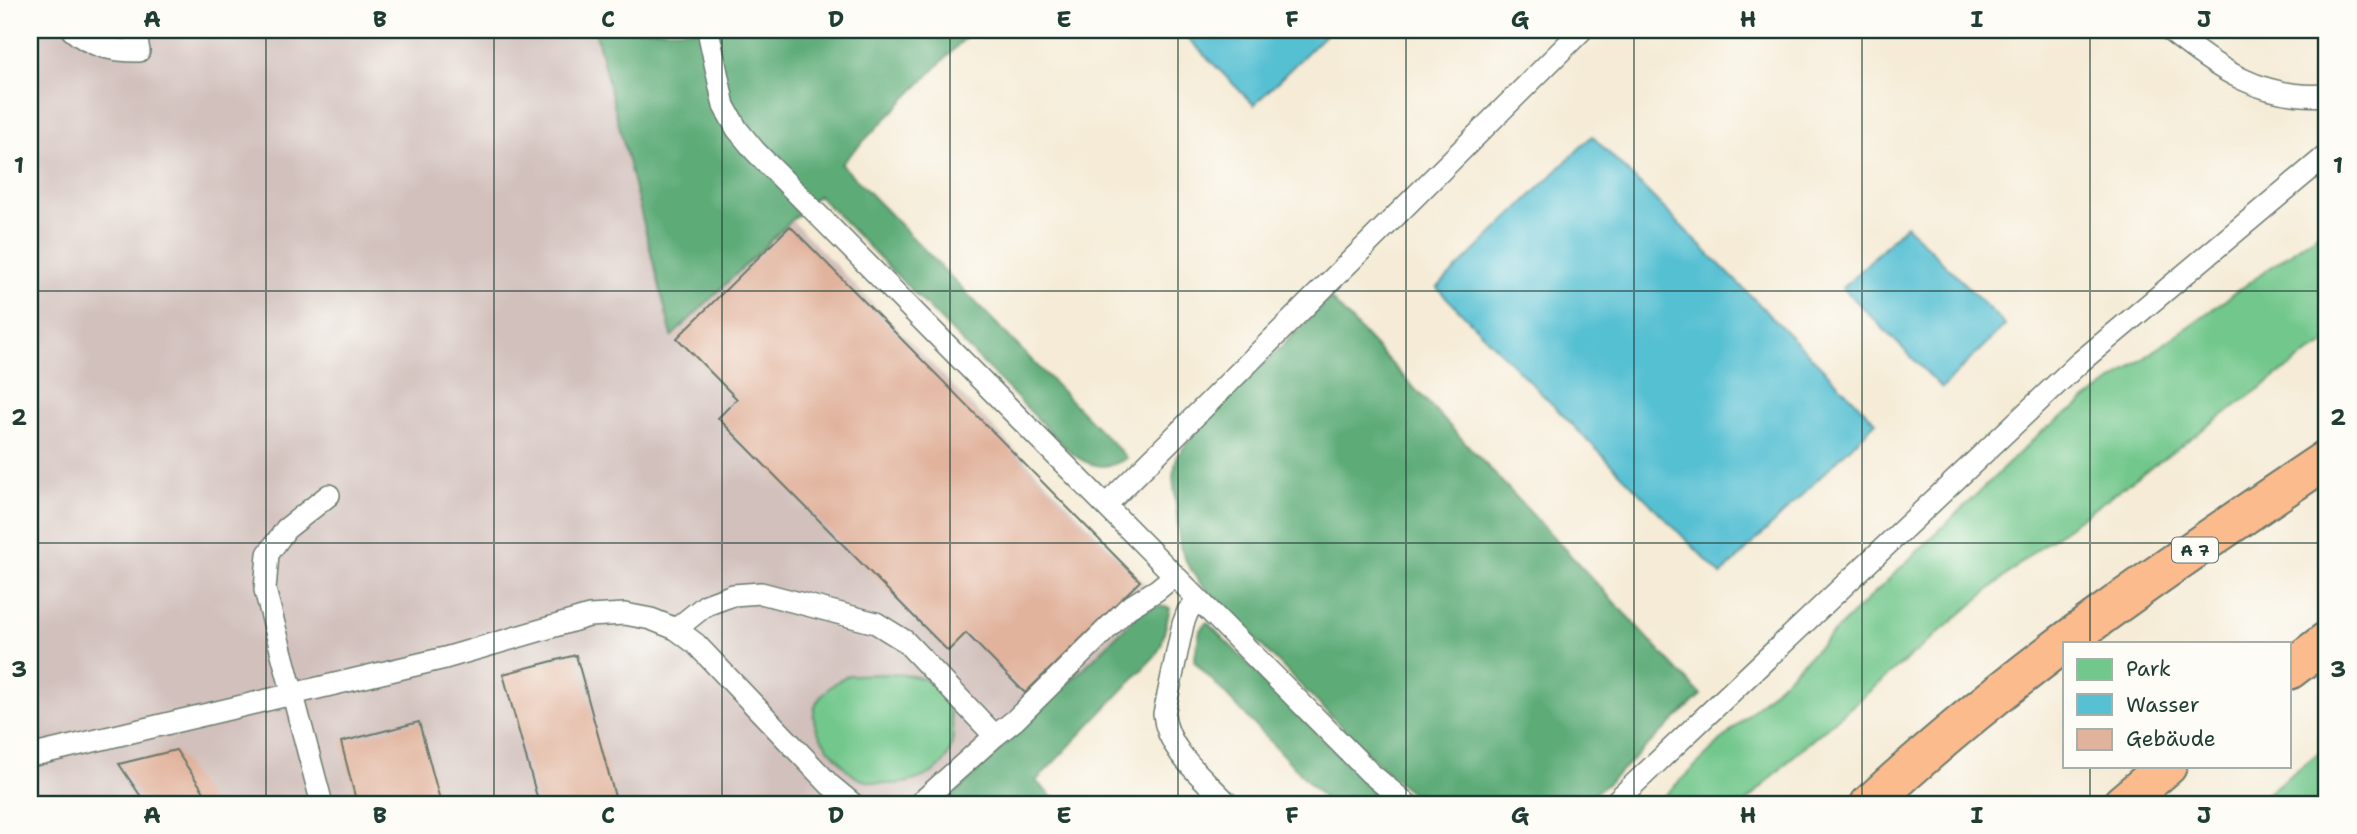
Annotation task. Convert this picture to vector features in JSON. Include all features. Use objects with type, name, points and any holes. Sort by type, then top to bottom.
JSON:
[{"type":"highway","name":"A 7","points":[[2066,642],[2327,459]]},
{"type":"highway","points":[[2290,669],[2327,641]]},
{"type":"highway","name":"A 7","points":[[1870,804],[1923,755],[2063,645]]},
{"type":"highway","points":[[2122,804],[2165,768]]},
{"type":"lane","points":[[72,30],[96,45],[118,51],[139,51],[135,30]]},
{"type":"lane","points":[[708,30],[724,106],[737,129],[755,151],[1370,774],[1406,804]]},
{"type":"lane","points":[[1106,505],[1582,30]]},
{"type":"lane","points":[[2169,30],[2233,76],[2266,90],[2298,96],[2327,96]]},
{"type":"lane","points":[[1613,804],[2079,363],[2327,155]]},
{"type":"lane","points":[[322,804],[265,590],[268,554],[286,529],[329,495]]},
{"type":"lane","points":[[919,804],[1015,720],[1128,608],[1174,576]]},
{"type":"lane","points":[[676,629],[706,605],[733,595],[761,593],[876,623],[905,641],[995,736]]},
{"type":"lane","points":[[1198,600],[1188,611],[1183,624],[1164,714],[1165,724],[1174,746],[1228,804]]},
{"type":"lane","points":[[30,756],[445,658],[589,616],[625,614],[651,619],[676,629],[717,664],[830,785],[853,804]]},
{"type":"shaded area","points":[[30,30],[597,30],[746,173],[1157,596],[945,804],[30,804]]},
{"type":"green space","points":[[595,30],[973,30],[841,164],[1127,458],[1112,465],[1099,466],[1085,462],[1071,453],[818,195],[672,336]]},
{"type":"green space","points":[[2327,227],[2327,343],[2306,355],[2035,551],[1799,751],[1744,804],[1656,804],[2040,433]]},
{"type":"green space","points":[[1330,298],[1701,695],[1607,784],[1579,804],[1432,804],[1407,789],[1383,769],[1200,583],[1188,565],[1180,547],[1173,476],[1177,456],[1196,432]]},
{"type":"green space","points":[[1160,606],[1170,608],[1161,646],[1155,656],[1036,781],[1059,804],[945,804],[1139,614]]},
{"type":"green space","points":[[1207,622],[1390,804],[1329,804],[1194,661],[1200,630]]},
{"type":"green space","points":[[849,675],[907,675],[933,685],[947,704],[953,728],[949,752],[936,771],[897,784],[867,781],[857,778],[847,770],[824,742],[815,725],[814,716],[819,698],[837,681]]},
{"type":"green space","points":[[2327,746],[2327,804],[2254,804]]},
{"type":"water","points":[[1180,30],[1328,30],[1329,31],[1254,105]]},
{"type":"water","points":[[1592,136],[1876,422],[1721,575],[1437,288]]},
{"type":"water","points":[[1906,225],[2005,325],[1942,388],[1843,288]]},
{"type":"building","points":[[790,226],[1140,581],[1025,693],[966,633],[948,651],[718,418],[737,399],[677,338]]},
{"type":"building","points":[[576,655],[617,804],[539,804],[503,674]]},
{"type":"building","points":[[419,722],[441,804],[357,804],[341,742]]},
{"type":"building","points":[[176,750],[212,804],[146,804],[119,764]]}]
